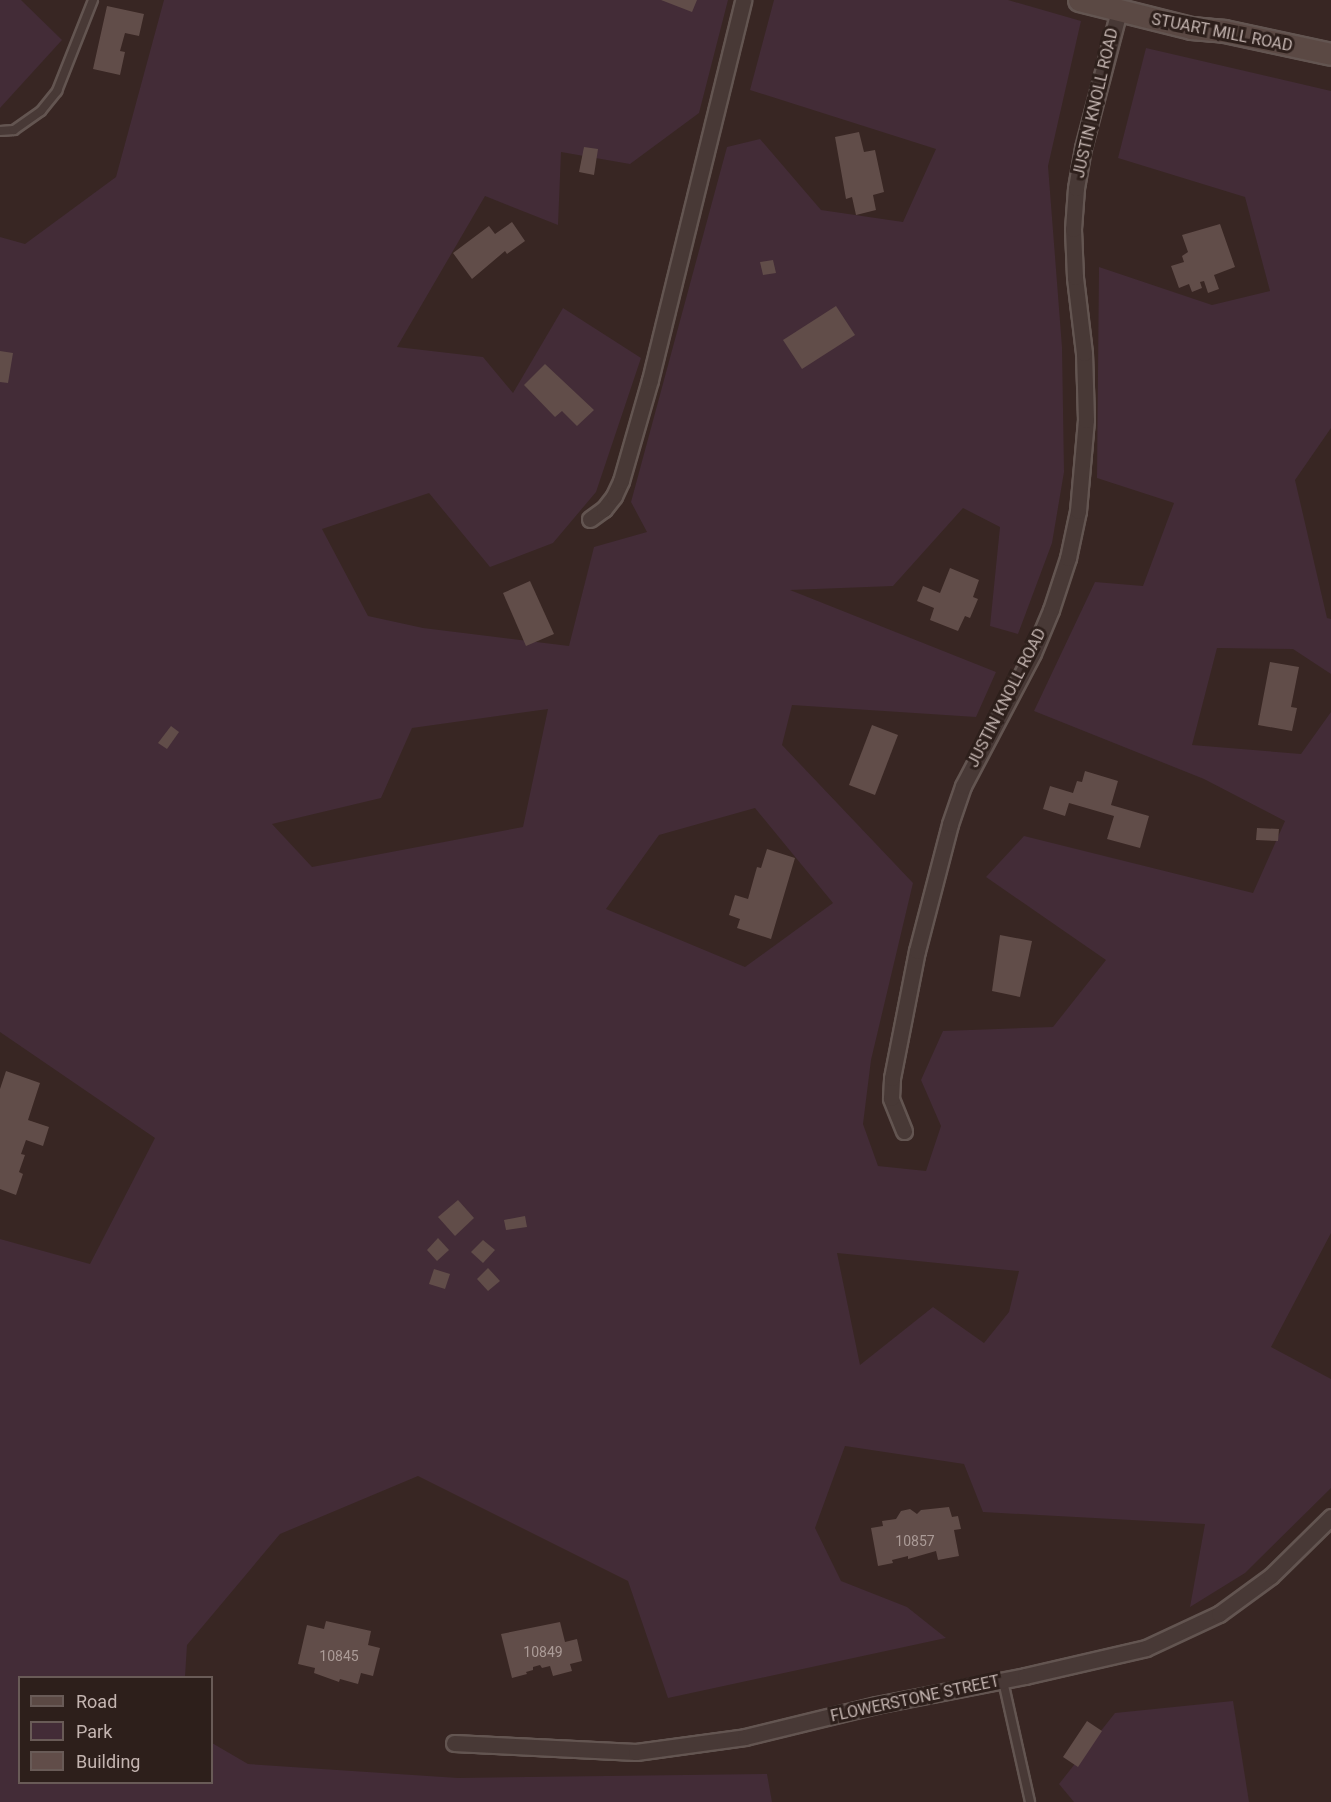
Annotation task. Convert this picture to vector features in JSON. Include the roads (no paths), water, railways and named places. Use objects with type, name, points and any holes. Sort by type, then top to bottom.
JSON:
[{"type":"main road","name":"STUART MILL ROAD","points":[[1079,0],[1191,28],[1224,31],[1331,54]]},
{"type":"street","points":[[590,519],[604,509],[614,496],[621,481],[650,380],[743,0]]},
{"type":"street","name":"JUSTIN KNOLL ROAD","points":[[904,1131],[891,1098],[892,1078],[916,958],[950,824],[963,786],[1033,653],[1051,610],[1068,558],[1078,511],[1086,420],[1084,353],[1075,277],[1073,229],[1076,188],[1083,148],[1119,11]]},
{"type":"street","name":"FLOWERSTONE STREET","points":[[454,1743],[636,1752],[745,1737],[876,1706],[1003,1681],[1146,1648],[1219,1614],[1270,1576],[1331,1516]]},
{"type":"lane","points":[[0,131],[14,130],[41,111],[57,91],[93,0]]},
{"type":"lane","points":[[1003,1681],[1030,1802]]}]
